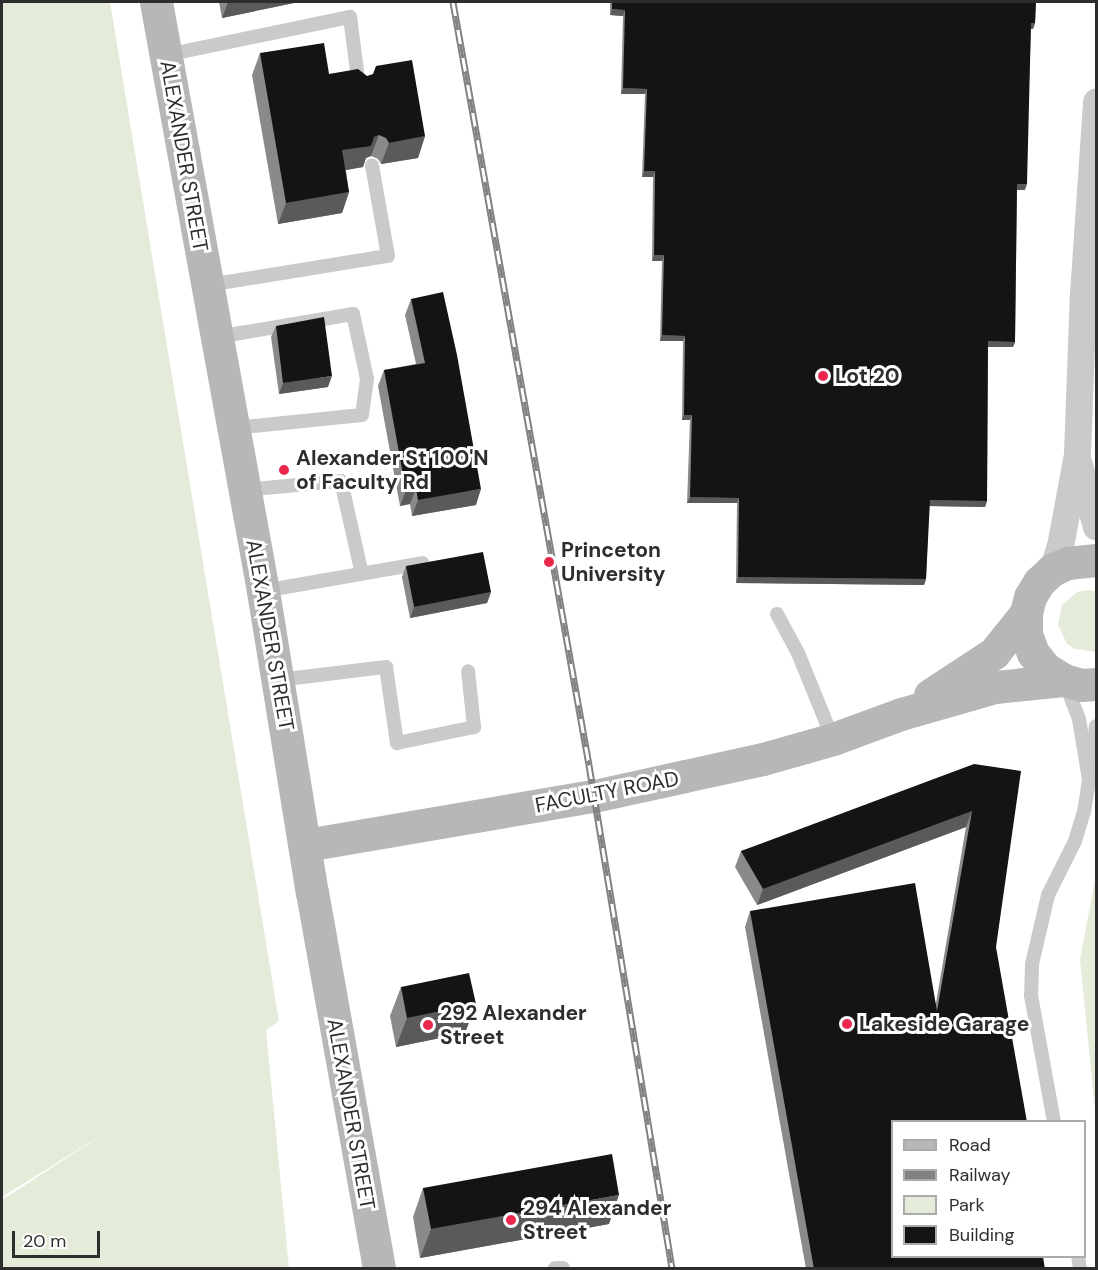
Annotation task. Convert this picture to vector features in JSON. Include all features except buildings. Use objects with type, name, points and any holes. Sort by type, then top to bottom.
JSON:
[{"type":"main road","name":"ALEXANDER STREET","points":[[156,2],[263,591],[380,1269]]},
{"type":"main road","points":[[1064,680],[1046,669],[1033,653],[1026,634],[1026,614],[1030,597],[1039,582],[1052,570],[1067,562],[1096,560]]},
{"type":"main road","name":"FACULTY ROAD","points":[[901,714],[994,652],[1026,614]]},
{"type":"main road","name":"FACULTY ROAD","points":[[306,845],[594,796],[763,759],[833,739],[901,714],[995,687],[1064,680],[1080,685],[1096,684]]},
{"type":"street","points":[[1052,570],[1060,546],[1077,454],[1083,294],[1096,101]]},
{"type":"street","points":[[1077,454],[1096,527]]},
{"type":"lane","points":[[166,55],[350,17],[359,88]]},
{"type":"lane","points":[[207,285],[388,256],[372,165]]},
{"type":"lane","points":[[216,337],[353,314],[367,379],[362,415],[233,428]]},
{"type":"lane","points":[[244,490],[341,481],[362,574]]},
{"type":"lane","points":[[263,591],[440,560]]},
{"type":"lane","points":[[777,614],[798,653],[833,739]]},
{"type":"lane","points":[[278,680],[386,668],[397,743],[474,727],[468,671]]},
{"type":"lane","points":[[1064,680],[1079,719],[1089,780]]},
{"type":"lane","points":[[1053,1120],[1031,996],[1032,964],[1048,895],[1075,841],[1084,812],[1096,726]]},
{"type":"lane","points":[[555,1269],[563,1269]]},
{"type":"green space","points":[[2,2],[110,2],[279,1021],[266,1030],[289,1268],[2,1268],[2,1200],[108,1131],[2,1197]]},
{"type":"green space","points":[[1096,591],[1096,652],[1075,649],[1067,644],[1058,625],[1062,605],[1077,592]]},
{"type":"green space","points":[[1096,874],[1096,1120],[1080,959]]},
{"type":"railway","points":[[453,2],[589,765],[672,1268]]},
{"type":"place","name":"Lot 20","points":[[823,376]]},
{"type":"place","name":"Alexander St 100'N of Faculty Rd","points":[[284,470]]},
{"type":"place","name":"Princeton University","points":[[549,562]]},
{"type":"place","name":"Lakeside Garage","points":[[847,1024]]},
{"type":"place","name":"292 Alexander Street","points":[[428,1025]]},
{"type":"place","name":"294 Alexander Street","points":[[511,1220]]}]
